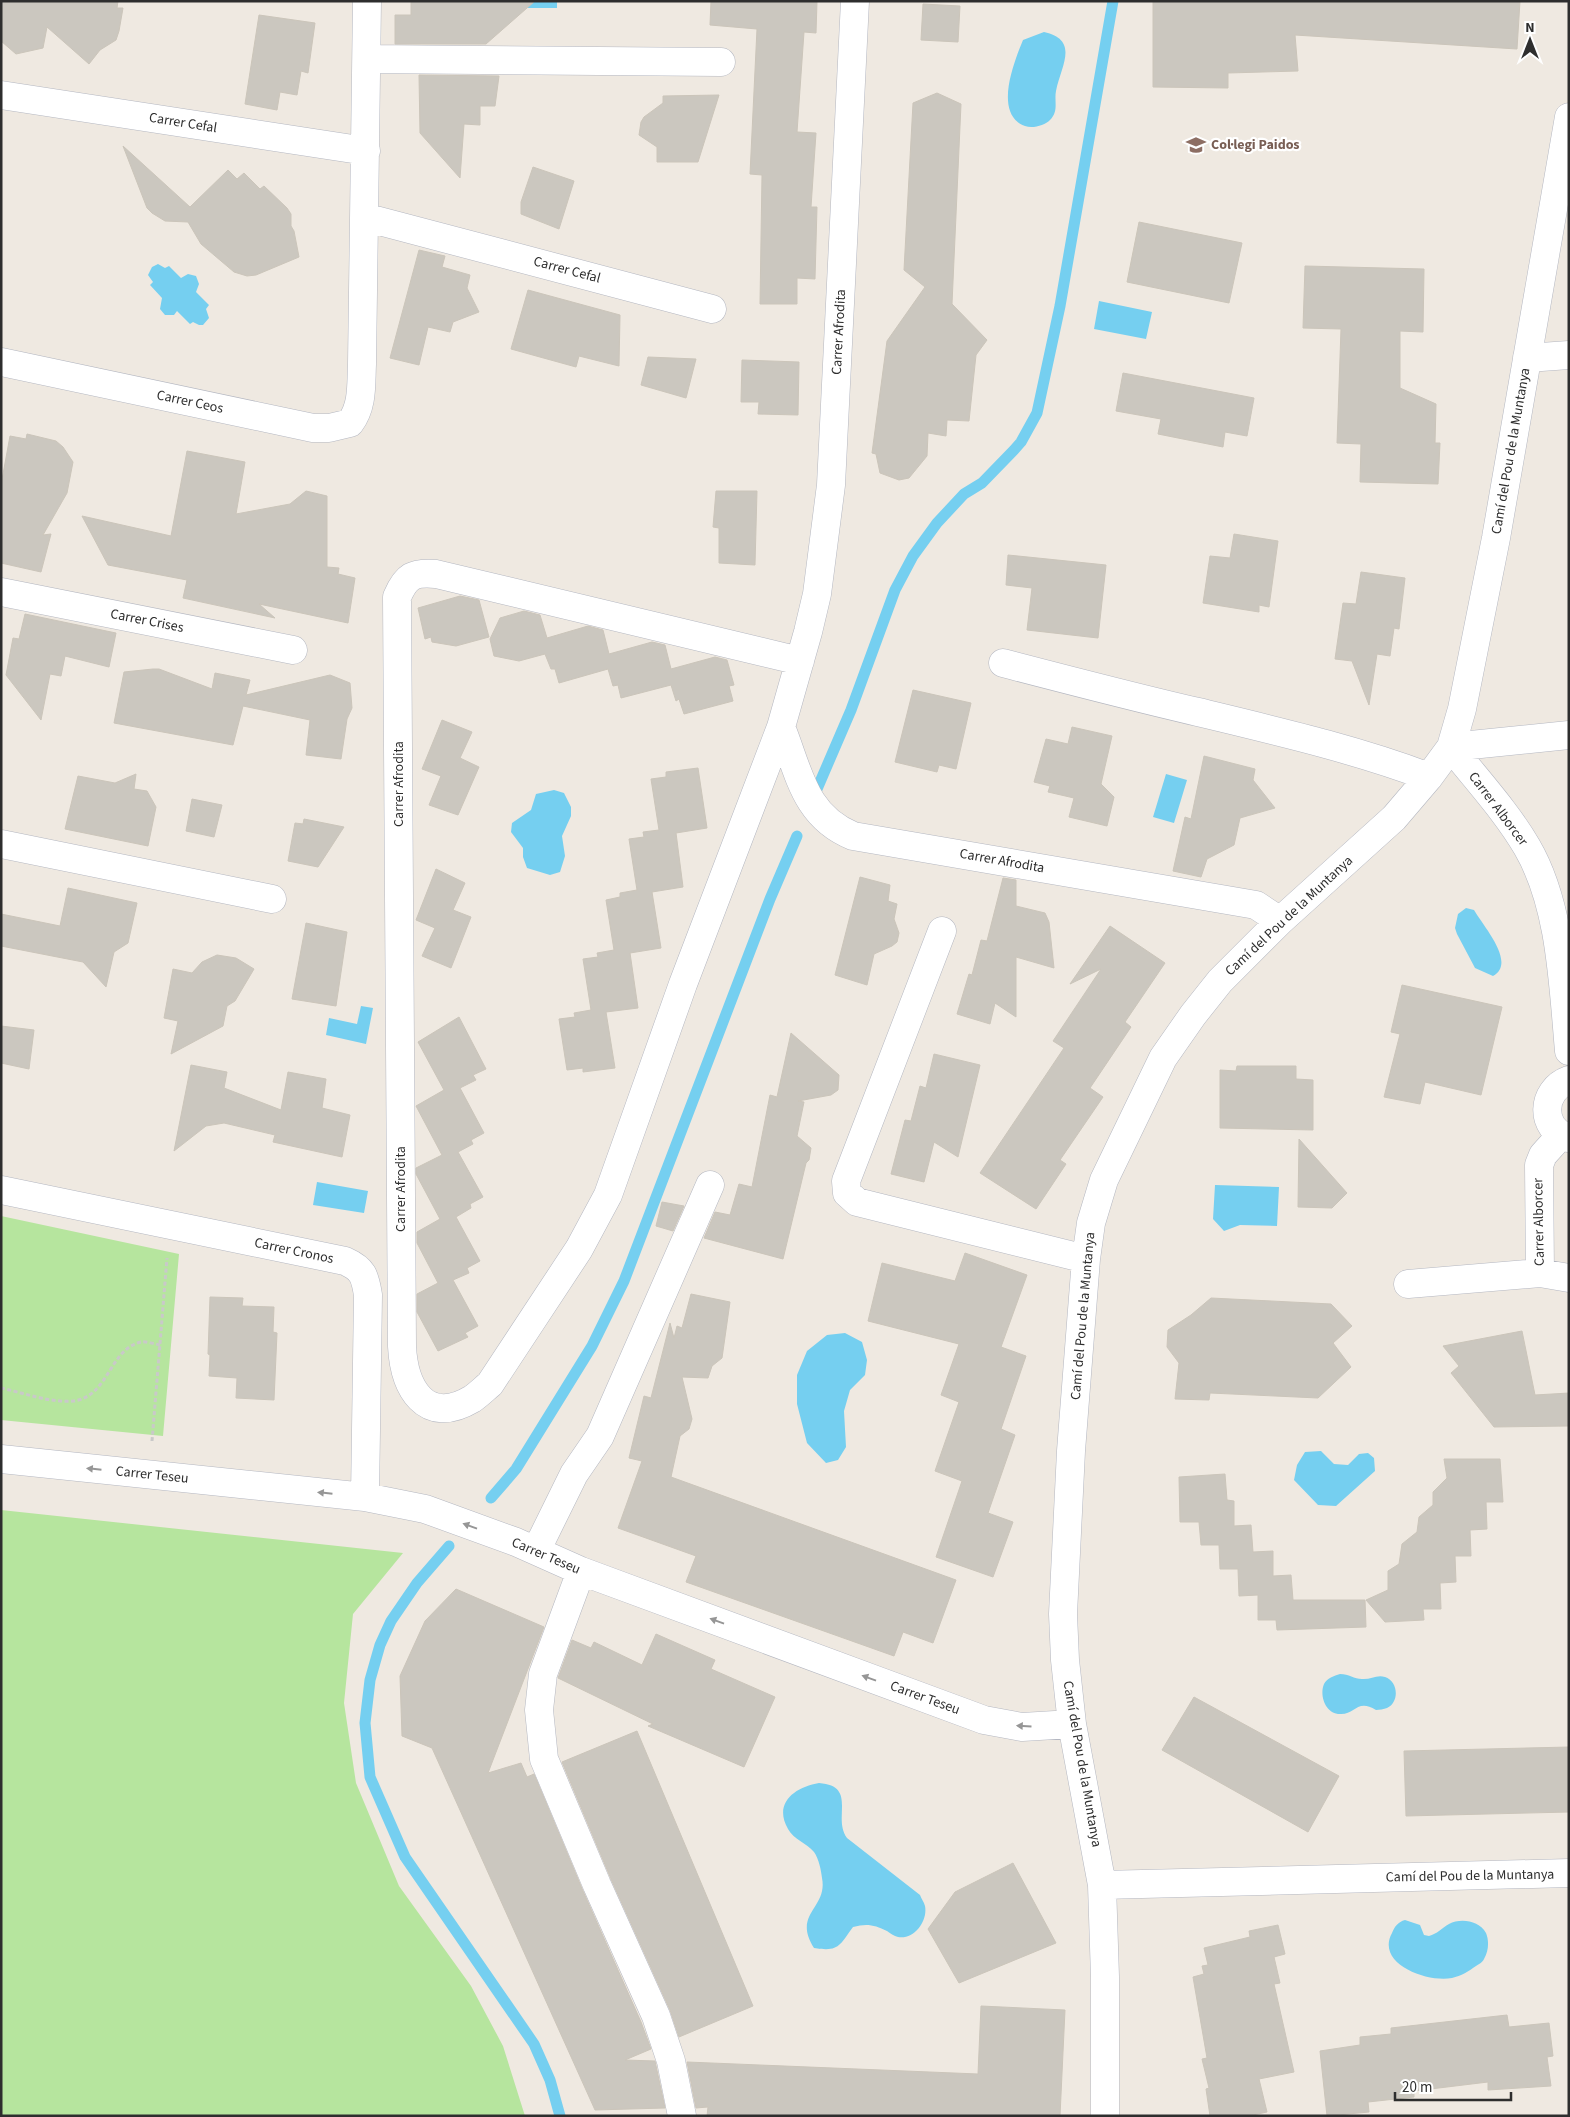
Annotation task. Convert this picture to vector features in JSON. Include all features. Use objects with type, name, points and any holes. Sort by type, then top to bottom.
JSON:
[{"type":"street","points":[[364,216],[367,1]]},
{"type":"street","name":"Carrer Afrodita","points":[[800,661],[436,574],[423,573],[413,575],[402,587],[397,597],[403,1364],[409,1382],[418,1397],[429,1406],[444,1409],[456,1406],[473,1398],[490,1384],[579,1249],[608,1195],[687,975],[781,726],[800,661],[817,594],[831,485],[855,1]]},
{"type":"street","points":[[367,58],[721,62]]},
{"type":"street","name":"Carrer Cefal","points":[[1,95],[366,151]]},
{"type":"street","name":"Camí del Pou de la Muntanya","points":[[1105,2116],[1105,1977],[1102,1885],[1072,1724],[1065,1660],[1063,1614],[1070,1461],[1086,1259],[1091,1223],[1104,1180],[1163,1058],[1220,981],[1280,921],[1394,818],[1429,778],[1451,746],[1462,709],[1496,538],[1569,117]]},
{"type":"street","name":"Carrer Cefal","points":[[364,216],[712,309]]},
{"type":"street","name":"Carrer Ceos","points":[[1,362],[313,428],[329,428],[350,423],[357,411],[361,396],[364,216]]},
{"type":"street","points":[[1527,358],[1569,355]]},
{"type":"street","name":"Carrer Crises","points":[[1,592],[293,650]]},
{"type":"street","points":[[1003,663],[1108,691],[1272,730],[1389,762],[1429,778]]},
{"type":"street","name":"Carrer Afrodita","points":[[781,726],[810,802],[823,818],[837,829],[854,836],[1256,905],[1280,921]]},
{"type":"street","points":[[1451,746],[1569,734]]},
{"type":"street","name":"Carrer Alborcer","points":[[1451,746],[1515,828],[1528,848],[1539,874],[1551,906],[1556,932],[1569,1051]]},
{"type":"street","points":[[1,844],[272,899]]},
{"type":"street","points":[[942,931],[846,1181],[847,1193],[858,1202],[1086,1259]]},
{"type":"street","points":[[1565,1137],[1550,1123],[1547,1105],[1555,1088],[1569,1080]]},
{"type":"street","name":"Carrer Alborcer","points":[[1408,1284],[1540,1273],[1539,1165],[1543,1155],[1565,1137]]},
{"type":"street","points":[[526,1546],[600,1436],[710,1185]]},
{"type":"street","name":"Carrer Cronos","points":[[1,1190],[345,1261],[360,1270],[366,1280],[368,1295],[365,1497]]},
{"type":"street","points":[[1540,1273],[1569,1278]]},
{"type":"street","name":"Carrer Teseu","points":[[1,1459],[365,1497],[425,1509],[526,1546],[581,1571],[984,1720],[1022,1727],[1072,1724]]},
{"type":"street","points":[[581,1571],[543,1674],[539,1710],[544,1759],[597,1885],[656,2016],[671,2061],[682,2116]]},
{"type":"street","name":"Camí del Pou de la Muntanya","points":[[1102,1885],[1569,1873]]},
{"type":"path","points":[[150,1474],[170,1225]]},
{"type":"path","points":[[1,1388],[51,1400],[74,1401],[91,1395],[102,1384],[125,1350],[142,1342],[160,1345]]},
{"type":"green space","points":[[1,1216],[179,1254],[163,1436],[1,1420]]},
{"type":"green space","points":[[1,1510],[403,1553],[353,1614],[344,1703],[356,1783],[399,1886],[471,1986],[503,2046],[525,2116],[1,2116]]},
{"type":"water","points":[[526,1],[557,1],[557,8],[526,8]]},
{"type":"water","points":[[1044,32],[1062,41],[1065,48],[1064,63],[1056,91],[1053,117],[1042,125],[1028,127],[1015,120],[1010,111],[1008,99],[1011,74],[1023,40]]},
{"type":"water","points":[[158,264],[165,268],[169,266],[181,278],[188,274],[196,276],[199,284],[196,292],[209,305],[206,309],[209,318],[203,325],[193,322],[190,324],[177,311],[174,315],[165,315],[160,309],[162,298],[150,285],[153,282],[148,275],[152,267]]},
{"type":"water","points":[[1099,301],[1152,312],[1146,339],[1094,329]]},
{"type":"water","points":[[1166,774],[1187,780],[1174,823],[1153,817]]},
{"type":"water","points":[[554,790],[564,793],[571,807],[571,816],[562,836],[565,856],[560,872],[550,875],[527,868],[523,857],[523,848],[511,832],[512,823],[531,810],[536,794]]},
{"type":"water","points":[[1466,908],[1474,910],[1496,944],[1500,954],[1499,970],[1493,976],[1475,968],[1457,934],[1455,928],[1458,914]]},
{"type":"water","points":[[361,1006],[373,1008],[366,1044],[326,1035],[329,1018],[357,1024]]},
{"type":"water","points":[[317,1182],[368,1191],[364,1213],[313,1205]]},
{"type":"water","points":[[1215,1185],[1279,1187],[1277,1226],[1240,1225],[1224,1231],[1213,1219]]},
{"type":"water","points":[[845,1333],[862,1342],[867,1360],[865,1375],[850,1390],[844,1411],[846,1447],[838,1460],[826,1463],[807,1443],[797,1404],[797,1375],[807,1351],[827,1335]]},
{"type":"water","points":[[1321,1451],[1334,1464],[1348,1465],[1359,1454],[1368,1453],[1374,1458],[1375,1471],[1336,1506],[1318,1505],[1294,1480],[1297,1465],[1305,1452]]},
{"type":"water","points":[[1340,1674],[1362,1679],[1379,1676],[1385,1677],[1393,1683],[1396,1697],[1387,1708],[1376,1710],[1360,1706],[1345,1714],[1335,1713],[1327,1708],[1322,1694],[1327,1680]]},
{"type":"water","points":[[819,1783],[831,1785],[838,1790],[842,1804],[843,1830],[847,1838],[920,1895],[925,1906],[924,1918],[919,1928],[909,1936],[898,1937],[879,1927],[863,1925],[853,1927],[841,1943],[834,1948],[814,1948],[808,1936],[807,1927],[808,1919],[820,1897],[822,1888],[820,1868],[814,1852],[788,1829],[783,1811],[785,1804],[795,1792]]},
{"type":"water","points":[[1405,1920],[1420,1925],[1424,1935],[1429,1936],[1453,1922],[1469,1921],[1479,1925],[1487,1936],[1486,1956],[1480,1964],[1452,1978],[1442,1979],[1418,1974],[1397,1962],[1391,1954],[1389,1944],[1394,1928]]},
{"type":"building","points":[[1,1],[118,1],[117,8],[123,8],[116,40],[100,50],[89,64],[47,27],[43,48],[16,54],[1,41]]},
{"type":"building","points":[[411,1],[535,1],[486,44],[395,44],[395,15],[411,15]]},
{"type":"building","points":[[711,1],[817,1],[816,33],[804,32],[797,132],[816,133],[811,207],[817,207],[815,279],[797,278],[797,304],[760,304],[762,175],[750,174],[757,29],[710,25]]},
{"type":"building","points":[[1153,1],[1520,1],[1517,49],[1295,35],[1298,71],[1228,73],[1228,88],[1153,87]]},
{"type":"building","points":[[923,4],[960,6],[958,42],[921,40]]},
{"type":"building","points":[[259,15],[315,23],[308,73],[301,71],[297,95],[280,92],[277,110],[245,104]]},
{"type":"building","points":[[419,75],[499,76],[495,106],[480,106],[480,125],[464,124],[460,178],[420,133]]},
{"type":"building","points":[[937,93],[961,104],[952,304],[987,340],[976,355],[969,421],[947,420],[946,436],[928,433],[927,456],[909,478],[899,480],[880,473],[876,454],[872,453],[887,341],[925,287],[904,270],[913,103]]},
{"type":"building","points":[[719,95],[698,162],[657,162],[657,147],[639,135],[641,122],[644,117],[663,103],[663,96]]},
{"type":"building","points":[[123,146],[190,207],[228,170],[237,179],[244,173],[260,189],[264,186],[291,214],[291,226],[294,231],[299,257],[256,275],[247,276],[234,272],[201,244],[188,222],[165,221],[147,208]]},
{"type":"building","points":[[533,167],[574,181],[559,229],[521,214],[521,202]]},
{"type":"building","points":[[1139,222],[1242,243],[1229,303],[1127,282]]},
{"type":"building","points":[[419,250],[445,256],[442,267],[470,275],[467,288],[479,312],[453,322],[450,332],[428,327],[419,365],[390,358]]},
{"type":"building","points":[[1305,266],[1424,269],[1423,332],[1400,331],[1400,388],[1436,404],[1435,443],[1440,443],[1438,484],[1360,482],[1361,444],[1337,443],[1341,329],[1303,328]]},
{"type":"building","points":[[528,290],[620,315],[619,366],[579,356],[576,367],[511,349]]},
{"type":"building","points":[[648,357],[696,359],[686,398],[641,385]]},
{"type":"building","points":[[742,360],[799,362],[798,415],[758,414],[759,402],[741,402]]},
{"type":"building","points":[[1123,373],[1254,398],[1247,436],[1225,432],[1223,447],[1158,434],[1161,419],[1116,411]]},
{"type":"building","points":[[27,434],[56,441],[63,447],[73,462],[67,493],[43,535],[51,534],[41,572],[1,563],[1,485],[10,436],[26,439]]},
{"type":"building","points":[[187,451],[245,462],[236,514],[290,504],[306,491],[327,496],[327,567],[339,568],[338,574],[355,578],[348,623],[259,604],[275,618],[183,598],[187,580],[108,565],[82,516],[171,536]]},
{"type":"building","points":[[716,491],[757,491],[755,565],[719,563],[719,528],[713,527]]},
{"type":"building","points":[[1234,534],[1278,541],[1269,607],[1259,605],[1259,612],[1203,603],[1210,556],[1230,558]]},
{"type":"building","points":[[1008,555],[1106,565],[1098,638],[1027,630],[1032,588],[1006,585]]},
{"type":"building","points":[[1361,572],[1405,578],[1399,629],[1394,628],[1390,656],[1377,654],[1369,705],[1352,661],[1335,659],[1343,603],[1356,604]]},
{"type":"building","points":[[460,596],[479,600],[489,637],[456,646],[432,642],[431,637],[425,639],[418,608]]},
{"type":"building","points":[[524,611],[540,615],[547,638],[588,626],[603,630],[609,654],[652,642],[665,645],[671,669],[715,657],[727,660],[734,685],[729,686],[733,701],[684,714],[679,699],[676,701],[671,685],[621,698],[618,685],[613,686],[608,669],[559,683],[555,669],[551,669],[545,654],[519,661],[494,656],[490,639],[500,618]]},
{"type":"building","points":[[25,614],[116,633],[109,667],[65,656],[61,676],[50,674],[41,720],[6,675],[13,638],[19,639]]},
{"type":"building","points":[[159,669],[212,689],[215,673],[250,680],[246,695],[330,675],[350,683],[352,708],[347,719],[341,759],[306,755],[310,720],[243,706],[233,745],[114,723],[124,672]]},
{"type":"building","points":[[913,690],[971,703],[956,769],[939,765],[937,772],[895,762]]},
{"type":"building","points":[[442,720],[472,732],[460,758],[479,767],[458,815],[429,805],[441,776],[422,769]]},
{"type":"building","points":[[1072,727],[1112,736],[1101,784],[1114,797],[1107,826],[1069,817],[1074,798],[1048,792],[1050,786],[1034,782],[1046,739],[1068,744]]},
{"type":"building","points":[[1204,756],[1255,769],[1253,780],[1275,808],[1240,818],[1234,845],[1207,859],[1201,877],[1173,871],[1185,817],[1191,819]]},
{"type":"building","points":[[698,768],[707,828],[676,833],[683,887],[652,892],[661,948],[630,953],[638,1008],[606,1012],[615,1068],[583,1072],[583,1068],[567,1070],[559,1019],[575,1017],[574,1013],[591,1010],[583,959],[598,957],[597,953],[614,950],[606,900],[620,897],[620,893],[637,890],[629,839],[644,837],[643,832],[659,830],[651,779],[666,777],[666,772]]},
{"type":"building","points":[[136,774],[134,789],[147,791],[156,807],[148,846],[65,829],[78,776],[115,783]]},
{"type":"building","points":[[192,799],[222,805],[214,837],[186,831]]},
{"type":"building","points":[[304,819],[344,827],[318,867],[288,861],[295,823],[303,824]]},
{"type":"building","points":[[436,869],[465,883],[453,910],[471,917],[451,968],[422,956],[435,928],[416,920]]},
{"type":"building","points":[[860,877],[890,885],[888,901],[897,904],[894,919],[899,933],[897,942],[874,954],[867,985],[835,975]]},
{"type":"building","points":[[1003,878],[1016,880],[1016,906],[1045,913],[1049,922],[1054,968],[1016,957],[1016,1017],[995,1003],[990,1024],[957,1014],[969,974],[972,975],[981,940],[987,941]]},
{"type":"building","points":[[68,888],[137,903],[128,943],[114,952],[106,987],[83,962],[1,946],[1,914],[60,926]]},
{"type":"building","points":[[306,923],[347,932],[336,1006],[292,999]]},
{"type":"building","points":[[1110,926],[1165,963],[1125,1022],[1131,1027],[1090,1088],[1103,1097],[1060,1160],[1066,1164],[1036,1209],[980,1173],[1064,1048],[1053,1041],[1101,969],[1070,984]]},
{"type":"building","points":[[217,955],[236,958],[254,969],[235,1001],[227,1006],[223,1026],[171,1054],[178,1021],[164,1018],[173,969],[192,973],[202,962]]},
{"type":"building","points":[[1402,985],[1502,1007],[1481,1095],[1425,1082],[1420,1104],[1384,1097],[1400,1034],[1391,1032]]},
{"type":"building","points":[[459,1017],[486,1069],[473,1075],[476,1080],[460,1088],[484,1133],[471,1140],[473,1144],[458,1152],[483,1197],[470,1204],[471,1208],[456,1217],[480,1261],[467,1268],[469,1273],[453,1280],[478,1326],[465,1333],[468,1337],[438,1351],[417,1312],[417,1294],[438,1283],[417,1243],[417,1232],[440,1219],[416,1174],[416,1168],[442,1155],[416,1106],[444,1090],[418,1042]]},
{"type":"building","points":[[1,1026],[34,1030],[29,1069],[1,1063]]},
{"type":"building","points":[[791,1033],[839,1075],[838,1090],[831,1095],[798,1101],[804,1102],[797,1136],[811,1148],[783,1259],[704,1238],[715,1212],[730,1215],[739,1184],[752,1187],[770,1095],[777,1097]]},
{"type":"building","points":[[934,1054],[980,1065],[958,1157],[934,1142],[924,1182],[891,1174],[905,1120],[911,1121],[920,1086],[926,1088]]},
{"type":"building","points":[[191,1065],[227,1072],[224,1088],[281,1110],[288,1072],[326,1079],[322,1108],[350,1115],[342,1157],[273,1142],[275,1135],[224,1123],[206,1126],[174,1151]]},
{"type":"building","points":[[1237,1066],[1296,1066],[1296,1079],[1313,1080],[1313,1130],[1220,1128],[1220,1070],[1236,1071]]},
{"type":"building","points":[[1299,1139],[1347,1193],[1332,1208],[1298,1207]]},
{"type":"building","points":[[662,1202],[684,1206],[673,1231],[656,1226]]},
{"type":"building","points":[[965,1253],[1027,1275],[1001,1347],[1026,1356],[1001,1429],[1015,1435],[988,1513],[1013,1522],[993,1577],[936,1557],[962,1481],[935,1471],[959,1402],[941,1395],[959,1344],[868,1321],[882,1263],[955,1281]]},
{"type":"building","points":[[691,1294],[730,1302],[722,1358],[712,1366],[708,1378],[682,1377],[692,1419],[689,1429],[680,1436],[671,1477],[956,1580],[933,1643],[903,1632],[894,1656],[686,1582],[696,1556],[618,1528],[642,1461],[629,1458],[644,1396],[651,1398],[670,1323],[674,1338],[677,1326],[682,1328]]},
{"type":"building","points":[[210,1297],[243,1298],[242,1306],[274,1307],[273,1332],[277,1333],[274,1400],[236,1398],[237,1378],[209,1376]]},
{"type":"building","points":[[1211,1298],[1331,1304],[1352,1326],[1333,1343],[1351,1367],[1318,1398],[1210,1393],[1209,1400],[1175,1399],[1179,1363],[1167,1347],[1168,1330],[1191,1315]]},
{"type":"building","points":[[1522,1331],[1535,1395],[1569,1393],[1569,1426],[1494,1427],[1451,1373],[1459,1366],[1443,1346]]},
{"type":"building","points":[[1444,1459],[1500,1459],[1503,1502],[1486,1502],[1487,1529],[1470,1530],[1471,1556],[1455,1556],[1456,1582],[1440,1583],[1441,1609],[1423,1609],[1424,1620],[1385,1622],[1366,1600],[1388,1590],[1388,1571],[1399,1564],[1402,1544],[1417,1532],[1419,1517],[1433,1505],[1433,1492],[1447,1478]]},
{"type":"building","points":[[1225,1474],[1227,1500],[1234,1501],[1234,1526],[1251,1525],[1253,1552],[1273,1551],[1273,1576],[1291,1575],[1293,1600],[1365,1600],[1366,1627],[1277,1630],[1276,1620],[1258,1620],[1258,1595],[1239,1596],[1238,1569],[1220,1569],[1219,1545],[1201,1545],[1199,1522],[1180,1522],[1179,1477]]},
{"type":"building","points":[[456,1589],[544,1627],[488,1773],[521,1763],[527,1777],[534,1774],[651,2049],[625,2060],[655,2061],[665,2108],[595,2110],[432,1748],[402,1736],[400,1676],[425,1621]]},
{"type":"building","points":[[656,1634],[715,1660],[711,1669],[775,1697],[744,1767],[648,1726],[653,1724],[558,1678],[572,1640],[591,1648],[594,1642],[642,1665]]},
{"type":"building","points":[[1194,1697],[1339,1776],[1308,1832],[1162,1750]]},
{"type":"building","points":[[637,1731],[753,2006],[679,2037],[670,2010],[611,1879],[562,1762]]},
{"type":"building","points":[[1569,1747],[1569,1812],[1406,1816],[1404,1751]]},
{"type":"building","points":[[1013,1863],[1056,1943],[959,1983],[928,1929],[955,1892]]},
{"type":"building","points":[[1278,1925],[1285,1954],[1274,1957],[1280,1983],[1274,1984],[1294,2072],[1259,2079],[1267,2112],[1248,2116],[1210,2116],[1206,2089],[1209,2088],[1202,2059],[1207,2058],[1193,1977],[1204,1974],[1202,1966],[1208,1965],[1204,1948],[1250,1937],[1249,1931]]},
{"type":"building","points":[[981,2006],[1065,2010],[1060,2116],[707,2116],[708,2107],[696,2108],[687,2062],[978,2074]]},
{"type":"building","points":[[1507,2015],[1509,2027],[1549,2023],[1553,2056],[1547,2057],[1551,2086],[1488,2090],[1488,2082],[1414,2091],[1414,2097],[1368,2102],[1369,2112],[1327,2116],[1320,2051],[1360,2045],[1360,2037],[1391,2034],[1391,2028]]},
{"type":"waterway","points":[[817,789],[851,710],[895,590],[913,556],[937,523],[964,494],[982,483],[1021,442],[1037,413],[1060,306],[1113,1]]},
{"type":"waterway","points":[[491,1498],[516,1469],[592,1346],[624,1281],[770,899],[797,836]]},
{"type":"waterway","points":[[449,1546],[417,1583],[391,1621],[380,1645],[370,1680],[365,1723],[370,1777],[405,1857],[534,2044],[550,2080],[560,2116]]},
{"type":"place","name":"Col·legi Paidos","points":[[1196,145]]}]
